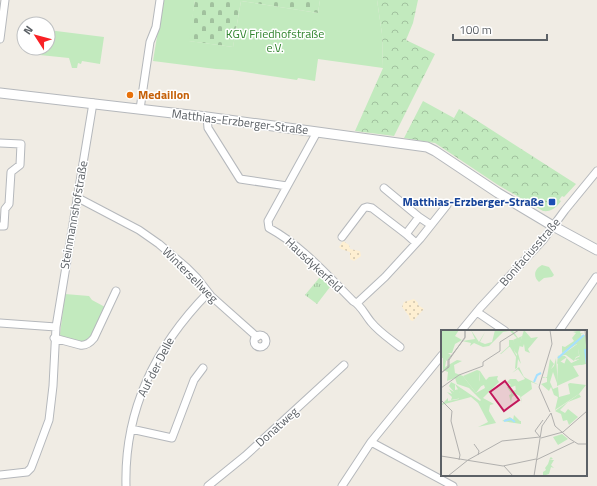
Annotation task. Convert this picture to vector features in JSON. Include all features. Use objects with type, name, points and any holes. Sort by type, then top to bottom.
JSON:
[{"type":"street","points":[[0,39],[5,0]]},
{"type":"street","points":[[140,109],[150,42],[156,27],[160,0]]},
{"type":"street","name":"Matthias-Erzberger-Straße","points":[[0,93],[207,117],[431,149],[498,193],[597,250]]},
{"type":"street","name":"Steinmannshofstraße","points":[[0,475],[27,472],[36,455],[50,415],[56,327],[93,103]]},
{"type":"street","points":[[207,117],[208,128],[240,180],[287,186]]},
{"type":"street","name":"Hausdykerfeld","points":[[317,132],[268,221],[269,228],[299,248],[353,301],[357,303],[371,322],[400,347]]},
{"type":"street","points":[[0,143],[21,144],[20,165],[11,172],[9,204],[5,209],[4,226],[0,226]]},
{"type":"street","name":"Bonifaciusstraße","points":[[462,330],[543,240],[597,171]]},
{"type":"street","points":[[384,188],[431,225]]},
{"type":"street","name":"Wintersellweg","points":[[77,198],[138,230],[159,244],[187,268],[197,278],[208,293],[257,336]]},
{"type":"street","points":[[357,303],[385,277],[416,243],[447,205]]},
{"type":"street","points":[[342,237],[364,208],[367,207],[372,208],[416,243]]},
{"type":"street","points":[[406,234],[419,217]]},
{"type":"street","points":[[560,330],[596,277]]},
{"type":"street","points":[[54,342],[83,346],[89,343],[94,338],[116,291]]},
{"type":"street","name":"Auf der Delle","points":[[126,486],[127,458],[131,429],[141,394],[160,354],[174,332],[208,293]]},
{"type":"street","points":[[477,312],[504,330]]},
{"type":"street","points":[[0,323],[56,327]]},
{"type":"street","points":[[342,486],[371,442],[441,355]]},
{"type":"street","name":"Donatweg","points":[[208,486],[251,451],[344,365]]},
{"type":"street","points":[[131,429],[172,438],[194,380],[203,368]]},
{"type":"street","points":[[371,442],[452,486]]},
{"type":"green space","name":"KGV Friedhofstraße e.V.","points":[[163,0],[195,0],[189,41],[233,47],[241,1],[318,13],[320,0],[377,0],[382,34],[383,68],[318,59],[315,81],[298,78],[297,80],[232,70],[153,61]]},
{"type":"green space","points":[[195,0],[320,0],[318,13],[241,1],[233,47],[188,41]]},
{"type":"green space","points":[[377,0],[418,0],[413,23],[406,40],[435,54],[394,136],[355,131],[383,68],[382,34]]},
{"type":"green space","points":[[56,31],[104,37],[100,64],[82,61],[81,64],[78,63],[77,68],[72,68],[69,58],[50,56],[56,56]]},
{"type":"green space","points":[[423,101],[454,118],[459,109],[576,184],[564,197],[562,196],[559,200],[561,201],[555,208],[548,211],[543,211],[498,185],[435,143],[404,138]]},
{"type":"green space","points":[[542,265],[549,267],[554,275],[552,277],[544,278],[539,282],[535,273]]},
{"type":"green space","points":[[320,277],[330,287],[317,304],[305,295]]},
{"type":"green space","points":[[65,294],[89,296],[92,300],[105,307],[89,340],[81,343],[61,337],[60,334]]},
{"type":"sand","points":[[343,241],[349,245],[350,249],[360,251],[361,256],[354,261],[350,259],[350,252],[339,247]]},
{"type":"sand","points":[[414,299],[418,305],[424,309],[413,321],[410,320],[409,316],[402,307],[404,302]]},
{"type":"place","name":"Medaillon","points":[[130,95]]},
{"type":"place","name":"Matthias-Erzberger-Straße","points":[[552,202]]}]
